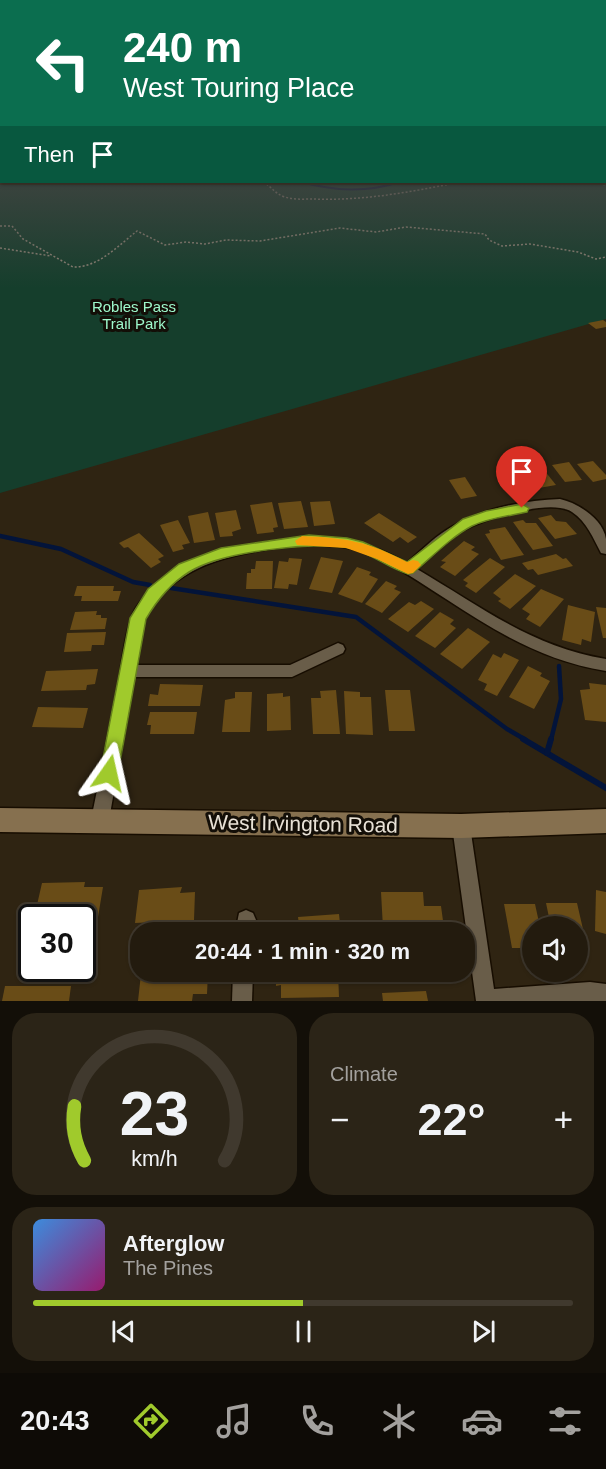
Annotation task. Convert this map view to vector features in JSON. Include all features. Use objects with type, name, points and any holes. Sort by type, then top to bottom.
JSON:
[{"type":"main road","name":"West Irvington Road","points":[[0,820],[461,826],[606,821]]},
{"type":"street","points":[[408,569],[468,522],[503,511],[567,500],[600,536],[606,550]]},
{"type":"street","points":[[100,820],[138,618],[145,604],[169,579],[200,561],[221,554],[319,540],[363,547],[408,569],[546,651],[572,660],[606,665]]},
{"type":"street","points":[[129,671],[292,671],[338,649]]},
{"type":"street","points":[[461,826],[486,1001],[590,992],[606,994]]},
{"type":"street","points":[[242,1001],[243,982]]},
{"type":"path","points":[[279,195],[288,198],[336,200],[395,195]]},
{"type":"path","points":[[0,226],[12,226],[18,237],[45,250],[51,256]]},
{"type":"path","points":[[0,248],[51,256],[75,268],[97,262],[137,231],[165,245],[186,242],[205,244],[226,240],[260,241],[340,228],[376,232],[406,227],[485,234],[489,240],[502,246],[530,244],[578,252],[596,259],[606,257]]},
{"type":"green space","name":"Robles Pass Trail Park","points":[[0,195],[606,195],[606,319],[0,493]]},
{"type":"building","points":[[603,320],[606,322],[606,327],[596,329],[588,323]]},
{"type":"building","points":[[593,461],[606,475],[606,479],[593,482],[577,464]]},
{"type":"building","points":[[569,462],[582,480],[565,482],[552,465]]},
{"type":"building","points":[[540,465],[556,485],[539,488],[523,467]]},
{"type":"building","points":[[465,477],[477,496],[461,499],[449,480]]},
{"type":"building","points":[[301,501],[308,527],[284,529],[278,503]]},
{"type":"building","points":[[330,501],[335,524],[314,526],[310,502]]},
{"type":"building","points":[[272,502],[278,527],[273,528],[274,532],[257,534],[250,505]]},
{"type":"building","points":[[236,510],[241,529],[232,532],[233,536],[220,537],[215,513]]},
{"type":"building","points":[[208,512],[215,540],[194,543],[188,516]]},
{"type":"building","points":[[379,513],[417,537],[408,543],[400,537],[393,542],[364,523]]},
{"type":"building","points":[[551,515],[556,521],[566,522],[577,534],[555,539],[538,518]]},
{"type":"building","points":[[178,520],[190,543],[182,545],[184,549],[173,552],[160,525]]},
{"type":"building","points":[[523,520],[526,523],[536,523],[553,546],[533,550],[513,522]]},
{"type":"building","points":[[505,527],[524,555],[501,560],[485,534],[490,533],[489,530]]},
{"type":"building","points":[[139,533],[164,556],[158,559],[161,562],[151,568],[128,547],[124,548],[119,543]]},
{"type":"building","points":[[464,541],[475,547],[471,550],[479,554],[455,576],[440,567],[446,562],[441,561]]},
{"type":"building","points":[[556,554],[563,559],[566,558],[573,566],[538,575],[533,569],[528,570],[522,563]]},
{"type":"building","points":[[321,557],[343,561],[332,593],[309,589]]},
{"type":"building","points":[[289,558],[302,559],[297,585],[289,584],[288,589],[274,588],[279,561],[288,562]]},
{"type":"building","points":[[490,558],[505,567],[476,593],[465,586],[468,583],[463,580]]},
{"type":"building","points":[[256,561],[273,561],[272,589],[246,589],[247,573],[255,569]]},
{"type":"building","points":[[357,567],[371,572],[369,575],[378,579],[362,603],[338,594]]},
{"type":"building","points":[[515,574],[536,586],[510,609],[498,601],[501,599],[493,593]]},
{"type":"building","points":[[386,581],[397,586],[394,589],[401,592],[382,613],[365,604]]},
{"type":"building","points":[[77,586],[114,586],[113,591],[121,591],[118,601],[81,601],[82,596],[74,596]]},
{"type":"building","points":[[541,589],[564,599],[540,627],[526,619],[530,614],[522,609]]},
{"type":"building","points":[[421,601],[434,609],[408,632],[388,619],[409,602],[415,605]]},
{"type":"building","points":[[568,605],[595,612],[591,642],[582,639],[581,645],[562,640]]},
{"type":"building","points":[[596,607],[606,608],[606,638],[603,638]]},
{"type":"building","points":[[97,611],[96,615],[107,618],[105,629],[70,630],[75,612]]},
{"type":"building","points":[[440,612],[454,620],[450,624],[456,628],[435,648],[415,636]]},
{"type":"building","points":[[468,628],[490,642],[462,669],[440,654]]},
{"type":"building","points":[[106,632],[104,645],[92,645],[91,651],[64,652],[67,633]]},
{"type":"building","points":[[504,653],[519,660],[497,696],[484,690],[487,684],[478,680],[493,654],[501,658]]},
{"type":"building","points":[[528,666],[542,673],[540,676],[550,681],[534,709],[509,697]]},
{"type":"building","points":[[98,669],[95,684],[87,685],[86,690],[41,691],[46,671]]},
{"type":"building","points":[[589,683],[606,685],[606,722],[585,720],[580,690],[590,689]]},
{"type":"building","points":[[160,684],[203,685],[200,706],[148,706],[150,694],[158,695]]},
{"type":"building","points":[[336,690],[340,734],[313,734],[311,698],[321,698],[320,691]]},
{"type":"building","points":[[385,690],[410,690],[415,731],[389,731]]},
{"type":"building","points":[[344,691],[360,692],[360,697],[371,697],[373,735],[346,734]]},
{"type":"building","points":[[235,692],[252,692],[250,732],[222,732],[225,700],[235,698]]},
{"type":"building","points":[[283,693],[283,697],[290,696],[291,730],[267,731],[267,694]]},
{"type":"building","points":[[38,707],[88,708],[83,728],[32,727]]},
{"type":"building","points":[[150,712],[197,712],[194,734],[150,734],[151,725],[147,725]]},
{"type":"building","points":[[85,882],[84,887],[103,887],[97,923],[96,904],[37,904],[42,883]]},
{"type":"building","points":[[182,887],[180,893],[195,892],[194,920],[135,922],[139,890]]},
{"type":"building","points":[[596,890],[606,892],[606,934],[595,931]]},
{"type":"building","points":[[381,892],[423,892],[424,906],[441,906],[443,922],[383,922]]},
{"type":"building","points":[[546,903],[577,903],[580,916],[549,916]]},
{"type":"building","points":[[504,904],[535,904],[538,916],[522,916],[522,948],[512,948]]},
{"type":"building","points":[[339,914],[340,922],[299,922],[298,917]]},
{"type":"building","points":[[140,982],[208,982],[207,994],[193,994],[192,1001],[138,1001]]},
{"type":"building","points":[[276,982],[338,982],[339,997],[281,998],[281,985],[276,986]]},
{"type":"building","points":[[5,986],[71,986],[69,1001],[2,1001]]},
{"type":"building","points":[[426,991],[428,1001],[383,1001],[382,993]]},
{"type":"waterway","points":[[0,536],[61,549],[133,582],[150,585]]},
{"type":"waterway","points":[[171,588],[356,617],[507,729],[526,740]]},
{"type":"waterway","points":[[551,740],[561,699],[559,666]]},
{"type":"waterway","points":[[523,739],[606,788]]},
{"type":"waterway","points":[[547,753],[551,739]]},
{"type":"slow traffic","points":[[302,541],[347,543],[382,555],[408,569],[413,565]]},
{"type":"route","points":[[109,773],[138,618],[153,593],[184,568],[221,554],[319,540],[363,547],[408,569],[468,522],[503,511],[522,508]]}]
